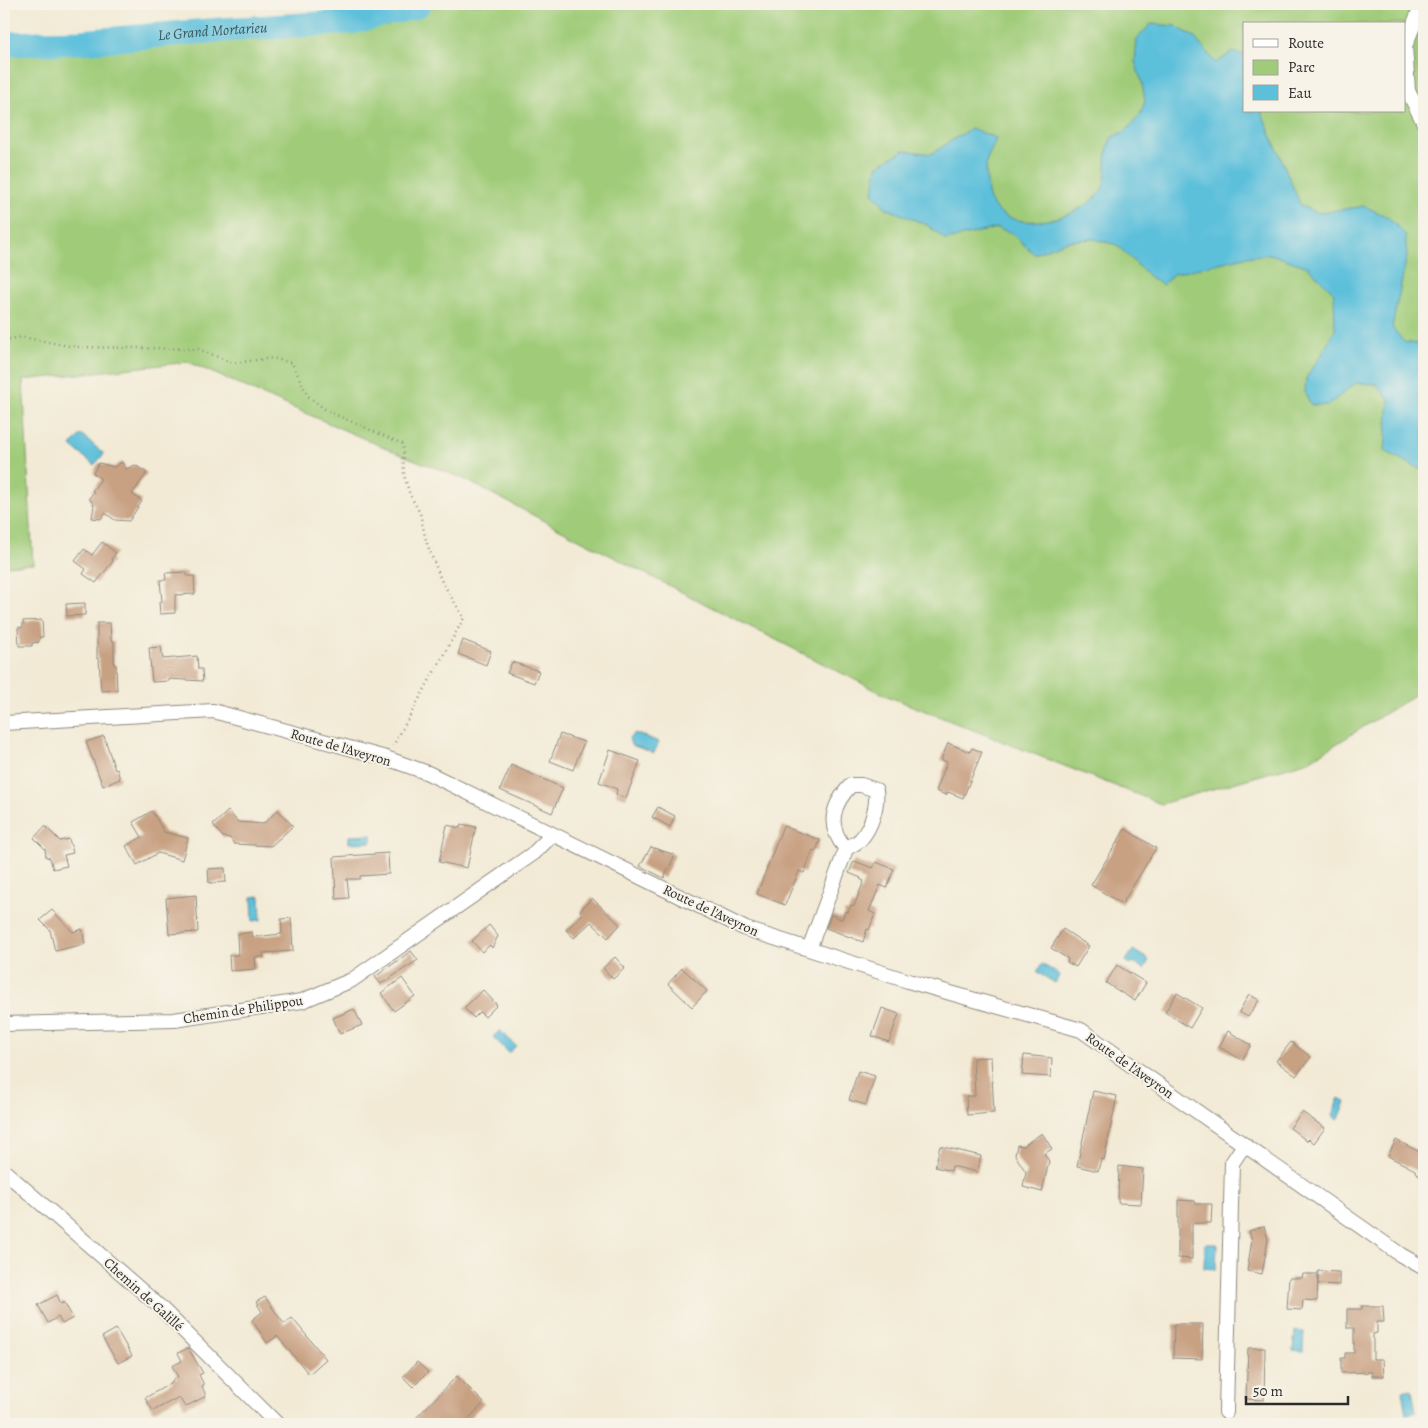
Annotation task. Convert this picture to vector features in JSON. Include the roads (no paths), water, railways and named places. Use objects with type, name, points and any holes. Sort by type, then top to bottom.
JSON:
[{"type":"street","points":[[1406,41],[1422,4]]},
{"type":"street","points":[[1406,68],[1408,91],[1424,122]]},
{"type":"street","name":"Route de l'Aveyron","points":[[4,723],[213,711],[386,758],[428,773],[746,929],[908,982],[1081,1030],[1401,1255],[1424,1268]]},
{"type":"street","name":"Chemin de Philippou","points":[[4,1024],[174,1020],[302,1001],[352,980],[534,853],[552,835]]},
{"type":"street","points":[[809,949],[846,849]]},
{"type":"street","points":[[1226,1412],[1232,1163],[1244,1145]]},
{"type":"street","name":"Chemin de Galillé","points":[[4,1171],[159,1306],[277,1424]]},
{"type":"water","points":[[1151,24],[1175,26],[1193,36],[1216,63],[1233,52],[1243,55],[1243,112],[1261,112],[1301,206],[1319,213],[1364,206],[1388,217],[1405,234],[1407,256],[1392,327],[1404,342],[1424,345],[1424,468],[1418,468],[1385,451],[1389,399],[1376,384],[1356,383],[1328,405],[1311,405],[1305,394],[1306,378],[1335,330],[1334,293],[1308,267],[1270,254],[1245,257],[1173,274],[1163,285],[1150,277],[1117,245],[1094,239],[1068,241],[1034,254],[1012,233],[997,228],[946,240],[927,225],[886,208],[873,193],[877,166],[904,150],[931,154],[971,128],[996,138],[986,162],[986,172],[989,197],[997,210],[1010,218],[1026,221],[1043,221],[1061,217],[1077,210],[1091,201],[1101,191],[1105,177],[1107,149],[1111,138],[1127,130],[1140,115],[1145,101],[1142,83],[1135,62],[1137,39]]},
{"type":"water","points":[[81,434],[104,454],[94,465],[71,446]]},
{"type":"water","points":[[635,733],[659,742],[654,753],[631,745],[629,738]]},
{"type":"water","points":[[371,835],[372,842],[349,843],[349,836]]},
{"type":"water","points":[[260,896],[261,920],[253,921],[252,897]]},
{"type":"water","points":[[1133,950],[1149,960],[1144,969],[1133,962],[1130,964],[1126,961]]},
{"type":"water","points":[[1042,964],[1060,975],[1055,983],[1037,972]]},
{"type":"water","points":[[500,1030],[516,1046],[509,1053],[493,1037]]},
{"type":"water","points":[[1339,1098],[1346,1102],[1337,1120],[1332,1115]]},
{"type":"water","points":[[1205,1244],[1217,1244],[1216,1269],[1204,1268]]},
{"type":"water","points":[[1295,1331],[1304,1332],[1303,1352],[1293,1351]]},
{"type":"water","points":[[1412,1389],[1416,1412],[1406,1414],[1402,1391]]},
{"type":"waterway","name":"Le Grand Mortarieu","points":[[4,44],[81,42],[207,31],[351,22],[419,4]]}]
